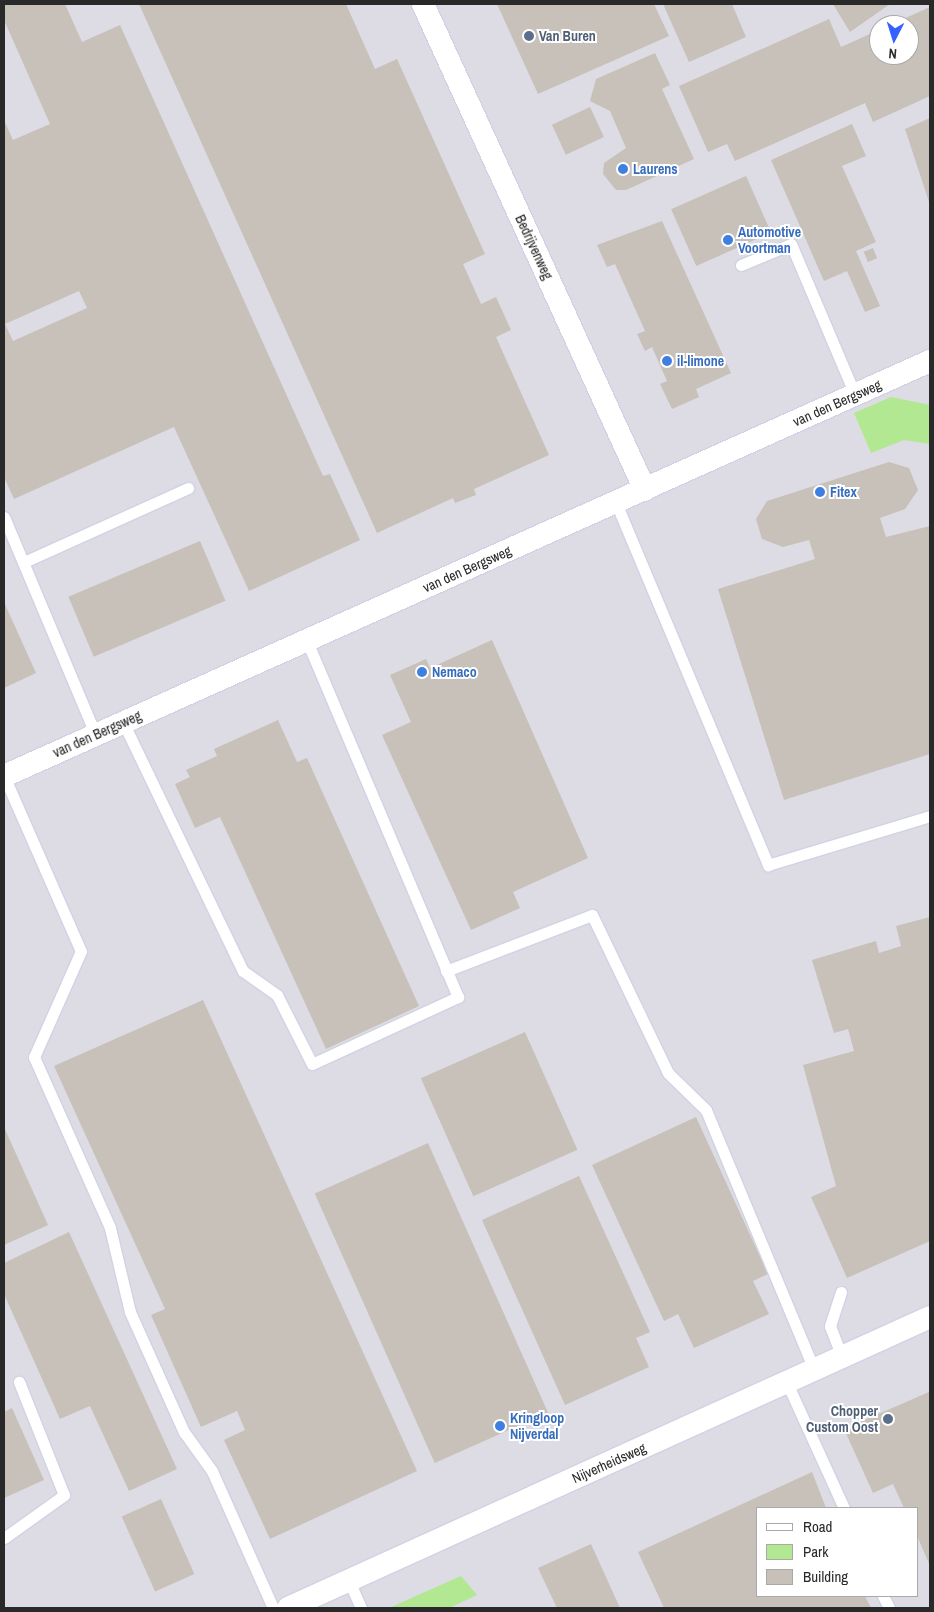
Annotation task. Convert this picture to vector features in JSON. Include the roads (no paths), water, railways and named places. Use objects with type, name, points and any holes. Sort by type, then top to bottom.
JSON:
[{"type":"street","name":"Bedrijvenweg","points":[[423,4],[645,490]]},
{"type":"street","name":"van den Bergsweg","points":[[4,776],[930,361]]},
{"type":"street","name":"Nijverheidsweg","points":[[288,1608],[930,1317]]},
{"type":"lane","points":[[741,265],[791,244],[855,395]]},
{"type":"lane","points":[[24,562],[188,488]]},
{"type":"lane","points":[[616,503],[768,865],[930,816]]},
{"type":"lane","points":[[4,517],[96,734]]},
{"type":"lane","points":[[123,722],[244,971],[277,995],[312,1064],[458,997],[307,641]]},
{"type":"lane","points":[[4,776],[81,951],[34,1058],[110,1228],[130,1312],[184,1432],[212,1471],[272,1608]]},
{"type":"lane","points":[[446,971],[592,915],[668,1073],[706,1110],[814,1369]]},
{"type":"lane","points":[[841,1292],[830,1326],[842,1357]]},
{"type":"lane","points":[[4,1538],[64,1495],[19,1382]]},
{"type":"lane","points":[[787,1383],[844,1507]]},
{"type":"lane","points":[[349,1581],[361,1608]]},
{"type":"place","name":"Van Buren","points":[[529,36]]},
{"type":"place","name":"Laurens","points":[[623,169]]},
{"type":"place","name":"Automotive Voortman","points":[[728,240]]},
{"type":"place","name":"il-limone","points":[[667,361]]},
{"type":"place","name":"Fitex","points":[[820,492]]},
{"type":"place","name":"Nemaco","points":[[422,672]]},
{"type":"place","name":"Chopper Custom Oost","points":[[888,1419]]},
{"type":"place","name":"Kringloop Nijverdal","points":[[500,1426]]}]
